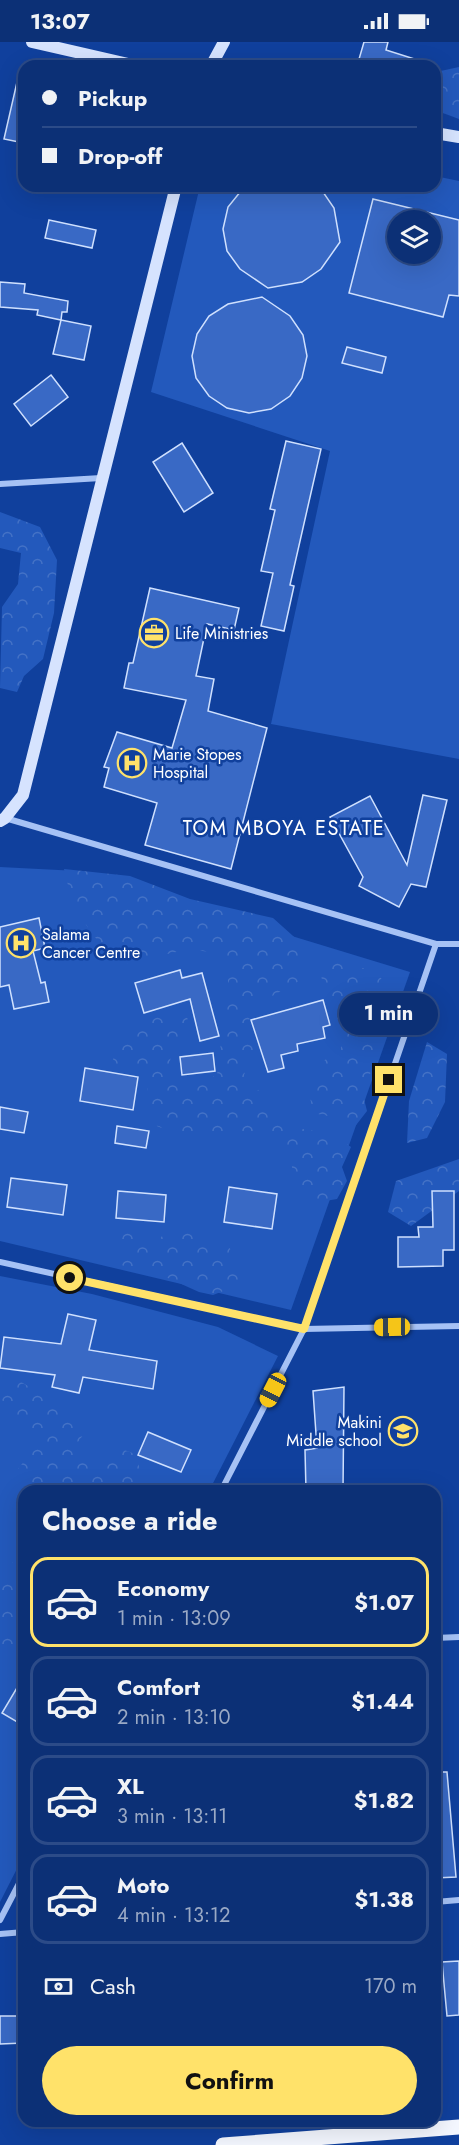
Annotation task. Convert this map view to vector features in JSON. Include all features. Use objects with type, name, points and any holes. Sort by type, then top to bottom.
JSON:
[{"type":"main road","points":[[223,2145],[459,2127]]},
{"type":"street","points":[[32,42],[111,60]]},
{"type":"street","points":[[214,60],[224,42]]},
{"type":"street","points":[[441,134],[459,137]]},
{"type":"street","points":[[174,192],[23,795],[3,819],[436,944],[459,944]]},
{"type":"street","points":[[0,484],[102,478]]},
{"type":"street","points":[[224,1485],[304,1329],[436,944]]},
{"type":"street","points":[[0,1262],[304,1329],[459,1326]]},
{"type":"street","points":[[441,1638],[459,1637]]},
{"type":"street","points":[[0,1920],[18,1886]]},
{"type":"street","points":[[441,1902],[459,1900]]},
{"type":"street","points":[[0,1934],[18,1932]]},
{"type":"green space","points":[[459,67],[459,119],[441,112],[441,71]]},
{"type":"green space","points":[[441,177],[459,181],[459,759],[271,724],[330,451],[151,392],[199,192],[441,192]]},
{"type":"green space","points":[[0,512],[40,527],[57,560],[54,613],[43,659],[24,676],[17,692],[0,688],[2,607],[18,584],[21,553],[0,548]]},
{"type":"green space","points":[[0,867],[78,871],[410,972],[291,1310],[0,1241]]},
{"type":"green space","points":[[64,869],[130,876],[190,899],[273,918],[302,944],[301,980],[256,1005],[230,992],[223,954],[189,949],[120,965],[84,922],[72,898]]},
{"type":"green space","points":[[340,953],[353,966],[375,971],[394,994],[396,1012],[387,1018],[376,1036],[379,1053],[377,1064],[361,1087],[367,1111],[353,1129],[343,1119],[313,1113],[309,1092],[323,1081],[321,1062],[339,1052],[345,1038],[318,969],[326,957]]},
{"type":"green space","points":[[219,1003],[239,1003],[250,1006],[249,1031],[254,1052],[244,1078],[246,1095],[261,1089],[280,1125],[327,1134],[351,1147],[342,1167],[347,1181],[337,1199],[313,1203],[294,1181],[290,1153],[269,1139],[167,1130],[149,1123],[146,1083],[136,1071],[113,1064],[114,1041],[135,1031],[156,1015],[184,1010],[190,1025],[170,1060],[177,1081],[200,1083],[217,1075],[224,1018]]},
{"type":"green space","points":[[427,1042],[447,1054],[445,1102],[427,1138],[407,1143],[409,1101]]},
{"type":"green space","points":[[459,1159],[459,1191],[411,1226],[388,1212],[396,1181]]},
{"type":"green space","points":[[125,1226],[149,1232],[151,1242],[184,1228],[197,1230],[210,1245],[228,1241],[234,1263],[243,1267],[239,1285],[213,1295],[199,1292],[157,1273],[116,1264]]},
{"type":"green space","points":[[0,1276],[92,1294],[218,1327],[278,1356],[212,1485],[18,1485],[18,1867],[0,1902]]},
{"type":"green space","points":[[21,1382],[70,1410],[88,1428],[76,1445],[104,1464],[116,1447],[138,1455],[140,1485],[85,1485],[57,1481],[48,1485],[27,1485],[14,1474],[41,1440],[0,1398],[0,1383]]},
{"type":"green space","points":[[15,1560],[18,1561],[18,1657],[0,1654],[0,1577]]},
{"type":"building","points":[[364,42],[388,42],[386,50],[418,60],[359,60]]},
{"type":"building","points":[[17,82],[18,82],[18,142],[4,139]]},
{"type":"building","points":[[240,192],[323,192],[334,208],[340,242],[321,269],[302,282],[268,288],[240,269],[227,251],[223,229],[228,207]]},
{"type":"building","points":[[373,199],[418,210],[387,210],[387,264],[441,264],[441,216],[459,220],[459,296],[449,295],[443,317],[349,293]]},
{"type":"building","points":[[49,220],[96,230],[92,248],[45,238]]},
{"type":"building","points":[[0,282],[25,284],[24,293],[68,301],[67,312],[62,312],[61,320],[37,315],[38,310],[0,307]]},
{"type":"building","points":[[262,297],[290,316],[303,335],[307,356],[302,378],[290,396],[271,409],[249,413],[227,408],[209,396],[196,378],[192,356],[197,334],[209,316],[228,304]]},
{"type":"building","points":[[61,320],[91,326],[84,360],[53,354]]},
{"type":"building","points":[[347,347],[386,357],[382,373],[342,363]]},
{"type":"building","points":[[51,375],[68,397],[31,426],[14,404]]},
{"type":"building","points":[[286,441],[321,449],[290,585],[294,586],[284,631],[261,626],[273,573],[261,571],[275,510],[270,509]]},
{"type":"building","points":[[182,443],[213,493],[184,512],[153,462]]},
{"type":"building","points":[[150,588],[239,608],[234,630],[207,624],[196,676],[214,679],[208,711],[267,728],[231,869],[145,845],[157,803],[104,787],[109,768],[104,767],[117,732],[172,748],[186,700],[124,688],[129,663],[133,663]]},
{"type":"building","points":[[423,795],[447,800],[426,887],[411,884],[399,907],[359,886],[363,877],[330,817],[370,796],[407,865]]},
{"type":"building","points":[[39,918],[45,948],[33,951],[41,983],[45,982],[49,1002],[14,1009],[9,985],[0,987],[0,927]]},
{"type":"building","points":[[180,970],[182,978],[202,973],[219,1036],[200,1041],[190,999],[144,1013],[135,983]]},
{"type":"building","points":[[323,1000],[330,1025],[323,1027],[325,1038],[297,1044],[298,1051],[281,1055],[284,1068],[268,1072],[251,1020]]},
{"type":"building","points":[[213,1053],[215,1071],[182,1075],[180,1057]]},
{"type":"building","points":[[85,1068],[138,1077],[133,1110],[80,1101]]},
{"type":"building","points":[[0,1107],[28,1112],[24,1133],[0,1129]]},
{"type":"building","points":[[117,1126],[149,1131],[146,1148],[115,1143]]},
{"type":"building","points":[[11,1178],[67,1185],[63,1215],[7,1207]]},
{"type":"building","points":[[229,1187],[277,1194],[272,1229],[224,1222]]},
{"type":"building","points":[[118,1191],[166,1195],[164,1222],[116,1218]]},
{"type":"building","points":[[432,1191],[454,1191],[454,1250],[443,1250],[443,1266],[398,1267],[398,1237],[419,1237],[418,1227],[433,1227]]},
{"type":"building","points":[[68,1314],[96,1320],[89,1350],[157,1361],[153,1389],[83,1377],[79,1393],[52,1387],[55,1375],[0,1368],[4,1337],[61,1344]]},
{"type":"building","points":[[344,1387],[343,1485],[306,1485],[305,1450],[317,1448],[313,1391]]},
{"type":"building","points":[[148,1432],[191,1450],[181,1472],[138,1455]]},
{"type":"building","points":[[18,1686],[18,1722],[2,1713]]},
{"type":"building","points":[[441,1772],[447,1772],[456,1877],[441,1878]]},
{"type":"building","points":[[459,1961],[459,2015],[447,2016],[442,1962]]},
{"type":"building","points":[[0,2016],[18,2016],[18,2043],[0,2044]]},
{"type":"place","name":"Life Ministries","points":[[154,633]]},
{"type":"place","name":"Marie Stopes Hospital","points":[[132,763]]},
{"type":"place","name":"Salama Cancer Centre","points":[[21,943]]},
{"type":"place","name":"Makini Middle school","points":[[403,1431]]},
{"type":"district","name":"TOM MBOYA ESTATE","points":[[284,828]]},
{"type":"route","points":[[70,1278],[304,1329],[389,1080]]}]
